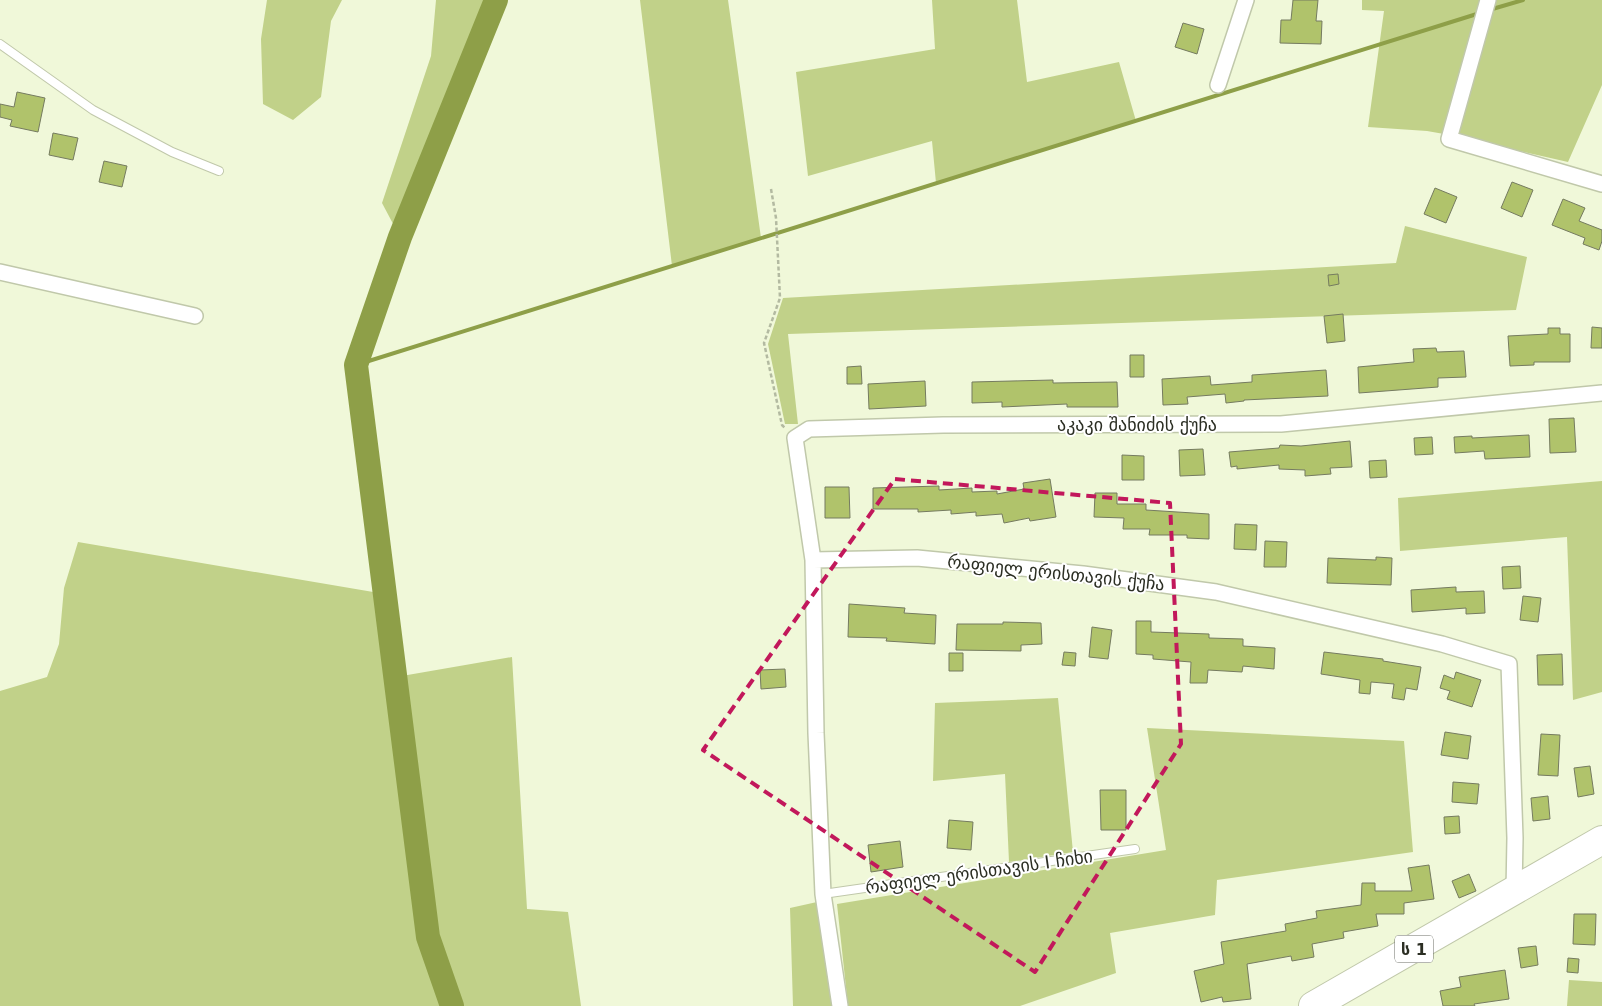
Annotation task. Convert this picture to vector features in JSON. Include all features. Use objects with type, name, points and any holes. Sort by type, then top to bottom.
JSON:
[{"type":"highway","name":"ს 1","points":[[1313,1006],[1602,840]]},
{"type":"street","points":[[1218,85],[1246,0]]},
{"type":"street","points":[[1485,8],[1449,139],[1602,184]]},
{"type":"street","points":[[0,272],[195,316]]},
{"type":"street","name":"აკაკი შანიძის ქუჩა","points":[[795,438],[809,429],[943,425],[1281,424],[1602,393]]},
{"type":"street","points":[[795,438],[813,560],[816,733],[823,894],[840,1006]]},
{"type":"street","name":"რაფიელ ერისთავის ქუჩა","points":[[813,560],[917,558],[1083,574],[1216,592],[1442,644],[1509,664],[1515,838],[1514,891]]},
{"type":"lane","points":[[0,44],[93,110],[172,152],[219,171]]},
{"type":"lane","name":"რაფიელ ერისთავის I ჩიხი","points":[[823,894],[1135,850]]},
{"type":"path","points":[[771,189],[776,227],[780,298],[764,343],[782,425],[795,438]]},
{"type":"highlighted area","points":[[895,479],[1170,503],[1181,744],[1035,972],[703,750]]},
{"type":"green space","points":[[267,0],[342,0],[331,21],[321,97],[293,120],[263,104],[261,39]]},
{"type":"green space","points":[[436,0],[496,0],[400,237],[382,203],[431,56]]},
{"type":"green space","points":[[640,0],[728,0],[761,238],[672,266]]},
{"type":"green space","points":[[932,0],[1017,0],[1027,82],[1119,62],[1136,121],[936,183],[932,141],[808,176],[796,72],[935,49]]},
{"type":"green space","points":[[1362,0],[1483,0],[1444,134],[1368,127],[1384,11],[1362,10]]},
{"type":"green space","points":[[1496,0],[1602,0],[1602,85],[1568,162],[1457,137]]},
{"type":"green space","points":[[1405,226],[1527,257],[1516,310],[788,334],[798,424],[785,424],[768,344],[783,298],[1396,263]]},
{"type":"green space","points":[[1602,481],[1602,692],[1573,700],[1567,537],[1400,551],[1398,498]]},
{"type":"green space","points":[[78,542],[385,594],[396,677],[512,657],[527,909],[568,912],[581,1006],[0,1006],[0,691],[47,677],[59,644],[64,588]]},
{"type":"green space","points":[[1058,698],[1073,852],[1009,862],[1005,774],[933,781],[935,703]]},
{"type":"green space","points":[[1147,728],[1404,741],[1413,852],[1217,880],[1215,915],[1110,933],[1116,973],[1020,1006],[848,1006],[837,904],[1166,850]]},
{"type":"green space","points":[[817,902],[832,1006],[793,1006],[790,908]]},
{"type":"green space","points":[[1569,980],[1602,982],[1602,1006],[1567,1006]]},
{"type":"building","points":[[1293,0],[1318,0],[1316,21],[1322,21],[1321,44],[1280,43],[1281,20],[1291,20]]},
{"type":"building","points":[[1183,23],[1204,29],[1197,54],[1175,47]]},
{"type":"building","points":[[17,92],[45,98],[38,132],[10,126],[12,120],[0,117],[0,104],[14,107]]},
{"type":"building","points":[[53,133],[78,138],[73,160],[49,155]]},
{"type":"building","points":[[104,161],[127,166],[122,187],[99,182]]},
{"type":"building","points":[[1512,182],[1533,190],[1522,217],[1501,208]]},
{"type":"building","points":[[1435,188],[1457,197],[1446,223],[1424,214]]},
{"type":"building","points":[[1563,199],[1585,208],[1579,221],[1602,230],[1602,241],[1599,250],[1583,244],[1585,238],[1552,225]]},
{"type":"building","points":[[1338,274],[1339,284],[1329,286],[1328,275]]},
{"type":"building","points":[[1343,314],[1345,341],[1327,343],[1324,316]]},
{"type":"building","points":[[1592,327],[1602,328],[1602,348],[1591,348]]},
{"type":"building","points":[[1548,328],[1560,328],[1560,334],[1570,334],[1570,362],[1534,362],[1534,365],[1510,366],[1508,336],[1548,334]]},
{"type":"building","points":[[1436,348],[1437,352],[1464,351],[1466,377],[1438,378],[1438,387],[1359,393],[1358,367],[1414,362],[1413,349]]},
{"type":"building","points":[[1130,355],[1144,355],[1144,377],[1130,377]]},
{"type":"building","points":[[861,366],[862,384],[847,384],[847,367]]},
{"type":"building","points":[[1326,370],[1328,396],[1244,400],[1226,403],[1225,394],[1187,397],[1188,404],[1163,405],[1162,379],[1210,376],[1211,385],[1252,382],[1252,375]]},
{"type":"building","points":[[1053,380],[1053,383],[1117,382],[1118,407],[1067,407],[1067,404],[1002,407],[1002,402],[972,403],[972,382]]},
{"type":"building","points":[[925,381],[926,406],[869,409],[868,384]]},
{"type":"building","points":[[1574,418],[1576,452],[1550,453],[1549,419]]},
{"type":"building","points":[[1529,435],[1530,457],[1485,459],[1484,451],[1455,453],[1454,437]]},
{"type":"building","points":[[1432,437],[1433,454],[1415,455],[1414,438]]},
{"type":"building","points":[[1350,441],[1352,467],[1330,468],[1331,474],[1305,476],[1305,470],[1279,469],[1279,465],[1237,469],[1237,466],[1231,467],[1229,452],[1279,448],[1280,445],[1301,446]]},
{"type":"building","points":[[1203,449],[1205,475],[1180,476],[1179,450]]},
{"type":"building","points":[[1122,455],[1144,456],[1144,480],[1122,480]]},
{"type":"building","points":[[1386,460],[1387,477],[1370,478],[1369,461]]},
{"type":"building","points":[[1050,479],[1056,517],[1030,521],[1029,518],[1004,523],[1002,514],[976,516],[976,512],[951,514],[951,510],[918,512],[918,509],[873,509],[873,488],[939,486],[939,490],[972,488],[972,492],[997,491],[997,494],[1024,489],[1023,483]]},
{"type":"building","points":[[825,487],[849,487],[850,518],[825,518]]},
{"type":"building","points":[[1095,493],[1117,493],[1117,504],[1146,504],[1146,510],[1209,514],[1209,539],[1187,538],[1187,535],[1149,535],[1150,529],[1123,529],[1124,518],[1094,517]]},
{"type":"building","points":[[1235,524],[1257,525],[1256,550],[1234,549]]},
{"type":"building","points":[[1265,541],[1287,542],[1286,567],[1264,567]]},
{"type":"building","points":[[1376,557],[1392,558],[1391,585],[1327,583],[1328,558],[1376,560]]},
{"type":"building","points":[[1520,566],[1521,588],[1503,589],[1502,567]]},
{"type":"building","points":[[1456,587],[1456,592],[1484,591],[1485,613],[1466,614],[1466,608],[1412,612],[1411,590]]},
{"type":"building","points":[[1523,596],[1541,598],[1538,622],[1520,620]]},
{"type":"building","points":[[849,604],[905,608],[904,613],[936,615],[935,644],[886,641],[887,638],[848,637]]},
{"type":"building","points":[[1136,621],[1151,621],[1151,632],[1209,634],[1209,638],[1243,639],[1243,646],[1275,648],[1274,669],[1243,666],[1242,672],[1208,670],[1207,683],[1190,683],[1191,662],[1153,659],[1153,655],[1136,654]]},
{"type":"building","points":[[1003,622],[1041,623],[1042,644],[1021,645],[1021,651],[956,650],[957,624],[1003,624]]},
{"type":"building","points":[[1092,627],[1112,630],[1108,659],[1089,657]]},
{"type":"building","points":[[1064,652],[1076,653],[1075,666],[1062,665]]},
{"type":"building","points":[[1324,652],[1383,659],[1383,661],[1421,667],[1417,690],[1406,688],[1404,700],[1392,698],[1394,684],[1371,682],[1370,694],[1359,693],[1360,680],[1321,674]]},
{"type":"building","points":[[949,653],[963,653],[963,671],[949,671]]},
{"type":"building","points":[[1562,654],[1563,685],[1538,685],[1537,655]]},
{"type":"building","points":[[785,669],[786,687],[761,689],[760,670]]},
{"type":"building","points":[[1456,672],[1481,680],[1472,707],[1447,699],[1450,691],[1440,688],[1444,675],[1454,679]]},
{"type":"building","points":[[1445,732],[1471,736],[1468,759],[1441,755]]},
{"type":"building","points":[[1541,734],[1560,735],[1558,776],[1538,775]]},
{"type":"building","points":[[1590,766],[1594,794],[1578,797],[1574,768]]},
{"type":"building","points":[[1453,782],[1479,784],[1477,804],[1452,802]]},
{"type":"building","points":[[1100,790],[1126,790],[1126,830],[1101,830]]},
{"type":"building","points":[[1548,796],[1550,819],[1533,821],[1531,798]]},
{"type":"building","points":[[1459,816],[1460,833],[1445,834],[1444,817]]},
{"type":"building","points":[[949,820],[973,822],[971,850],[947,848]]},
{"type":"building","points":[[900,841],[903,867],[871,872],[868,845]]},
{"type":"building","points":[[1429,865],[1434,899],[1404,903],[1404,914],[1376,914],[1378,926],[1343,932],[1344,938],[1312,944],[1314,957],[1292,961],[1291,956],[1247,964],[1251,999],[1223,1002],[1222,997],[1201,1002],[1194,971],[1224,964],[1221,942],[1286,931],[1285,924],[1317,918],[1316,911],[1361,905],[1362,883],[1375,883],[1375,891],[1412,891],[1408,868]]},
{"type":"building","points":[[1469,874],[1476,891],[1459,898],[1452,881]]},
{"type":"building","points":[[1574,914],[1596,914],[1595,945],[1573,944]]},
{"type":"building","points":[[1536,946],[1538,965],[1521,968],[1518,948]]},
{"type":"building","points":[[1568,958],[1579,959],[1578,973],[1567,972]]},
{"type":"building","points":[[1505,970],[1509,999],[1474,1004],[1475,1006],[1443,1006],[1440,991],[1461,987],[1459,977]]},
{"type":"waterway","points":[[452,1006],[428,937],[356,365],[400,237],[496,0]]},
{"type":"waterway","points":[[1489,10],[1523,0]]},
{"type":"waterway","points":[[356,365],[1480,13]]}]
